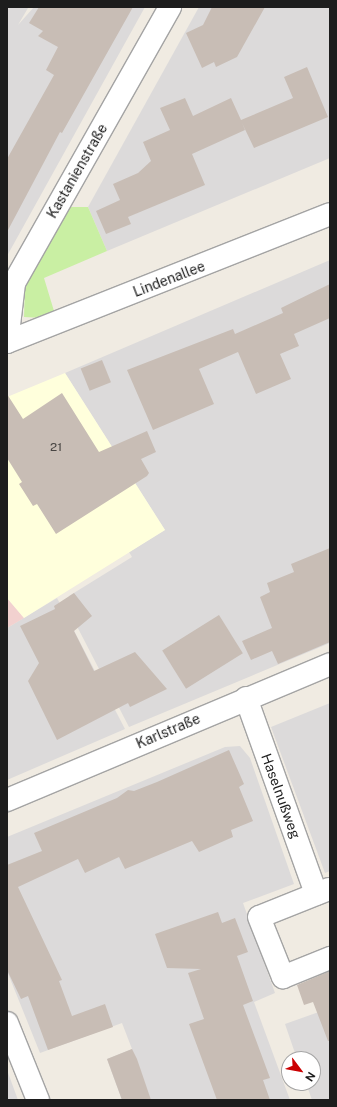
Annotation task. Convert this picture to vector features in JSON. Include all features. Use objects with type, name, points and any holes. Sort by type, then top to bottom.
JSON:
[{"type":"street","name":"Kastanienstraße","points":[[7,342],[14,283],[170,7]]},
{"type":"street","name":"Lindenallee","points":[[7,342],[330,214]]},
{"type":"street","name":"Karlstraße","points":[[7,800],[246,698],[330,664]]},
{"type":"street","name":"Haselnußweg","points":[[246,698],[323,892],[259,917],[282,977],[330,958]]},
{"type":"street","points":[[7,1023],[38,1100]]},
{"type":"shaded area","points":[[7,7],[28,8],[18,25],[34,7],[145,7],[7,256]]},
{"type":"shaded area","points":[[199,7],[330,7],[330,158],[107,251],[88,207]]},
{"type":"shaded area","points":[[330,260],[330,643],[129,727],[67,607],[69,596],[132,557],[129,552],[165,530],[65,373]]},
{"type":"shaded area","points":[[65,373],[165,530],[24,618],[7,598],[7,397]]},
{"type":"shaded area","points":[[7,598],[24,618],[7,628]]},
{"type":"shaded area","points":[[57,598],[125,729],[7,780],[7,628]]},
{"type":"shaded area","points":[[330,703],[330,871],[325,873],[271,727]]},
{"type":"shaded area","points":[[240,746],[250,758],[294,884],[243,903],[275,993],[254,1002],[281,1076],[281,1091],[287,1091],[290,1100],[122,1100],[107,1059],[132,1049],[122,1023],[40,1053],[7,971],[7,837],[225,747]]},
{"type":"shaded area","points":[[330,1008],[330,1100],[312,1100],[309,1091],[321,1091],[321,1051],[294,1051],[285,1024]]},
{"type":"shaded area","points":[[7,1070],[18,1100],[7,1100]]},
{"type":"green space","points":[[68,207],[88,207],[107,251],[44,278],[54,311],[43,318],[24,317],[25,286]]},
{"type":"building","points":[[39,7],[133,7],[62,133],[60,132],[7,232],[7,159],[54,75],[46,70],[58,47],[38,36],[43,31],[29,23]]},
{"type":"building","points":[[212,7],[265,7],[237,57],[216,67],[214,62],[202,68],[186,33],[203,25]]},
{"type":"building","points":[[307,67],[328,117],[254,148],[242,123],[245,130],[192,154],[205,185],[128,217],[131,224],[106,234],[96,211],[120,200],[113,184],[138,173],[151,161],[143,142],[170,130],[160,108],[185,98],[193,116],[231,98],[241,120],[293,98],[284,77]]},
{"type":"building","points":[[330,284],[330,318],[294,334],[299,346],[280,354],[291,379],[256,394],[238,352],[199,369],[214,404],[153,430],[127,370],[233,329],[235,334],[283,313],[281,308]]},
{"type":"building","points":[[102,360],[111,382],[90,391],[81,369]]},
{"type":"building","points":[[62,393],[99,452],[147,431],[156,452],[141,459],[149,473],[147,476],[56,534],[37,504],[33,506],[19,484],[22,482],[7,458],[7,394],[23,419]]},
{"type":"building","points":[[330,548],[330,642],[278,664],[272,651],[251,660],[242,641],[272,628],[260,597],[270,592],[267,583],[294,572],[291,564]]},
{"type":"building","points":[[74,593],[92,616],[74,631],[94,671],[135,652],[167,689],[130,707],[128,703],[57,740],[28,681],[39,663],[20,626],[55,609],[54,606]]},
{"type":"building","points":[[219,615],[243,653],[186,689],[162,651]]},
{"type":"building","points":[[229,750],[244,784],[239,787],[253,821],[231,830],[233,837],[199,852],[192,841],[125,869],[119,857],[85,873],[78,859],[18,887],[62,980],[59,981],[72,1016],[105,1004],[113,1027],[48,1050],[28,996],[21,999],[7,970],[7,865],[42,851],[34,833],[117,798],[128,790],[134,791],[157,782]]},
{"type":"building","points":[[218,912],[222,923],[235,918],[248,952],[237,956],[253,1001],[243,1005],[270,1078],[263,1080],[270,1100],[217,1100],[189,1024],[204,1019],[188,973],[201,969],[167,968],[155,934]]},
{"type":"building","points":[[330,971],[330,1041],[328,1041],[313,1002],[304,1005],[297,985]]},
{"type":"building","points":[[132,1049],[151,1100],[122,1100],[107,1059]]}]
